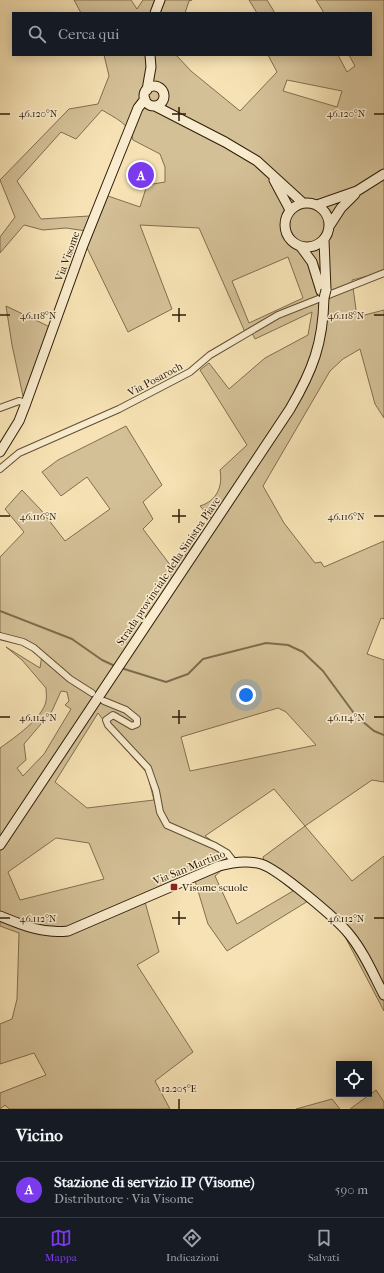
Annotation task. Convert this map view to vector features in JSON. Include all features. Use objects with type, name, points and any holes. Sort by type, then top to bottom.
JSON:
[{"type":"street","points":[[155,12],[160,0]]},
{"type":"street","points":[[150,56],[146,94],[147,103],[177,117],[244,153],[271,173],[303,203],[317,205],[357,192]]},
{"type":"street","points":[[150,66],[158,88]]},
{"type":"street","points":[[134,118],[143,110],[160,104],[163,98],[163,92],[158,88],[152,87],[146,94]]},
{"type":"street","name":"Via Visome","points":[[0,452],[19,421],[83,246],[134,118],[146,94]]},
{"type":"street","points":[[163,98],[177,117]]},
{"type":"street","points":[[271,173],[290,210]]},
{"type":"street","points":[[322,296],[324,240],[330,225],[342,208],[357,192],[384,174]]},
{"type":"street","points":[[303,203],[290,210],[286,217],[286,232],[294,244],[301,247],[315,246],[324,240]]},
{"type":"street","points":[[317,205],[327,214],[330,225]]},
{"type":"street","points":[[301,247],[312,262],[322,296]]},
{"type":"street","name":"Via Posaroch","points":[[0,469],[19,453],[119,409],[183,376],[210,355],[278,315],[322,296],[384,273]]},
{"type":"street","name":"Strada provinciale della Sinistra Piave","points":[[0,845],[300,392],[319,348],[323,323],[322,296]]},
{"type":"street","points":[[0,408],[19,401],[26,403]]},
{"type":"street","points":[[0,636],[23,642],[34,648],[70,679],[92,693]]},
{"type":"street","points":[[104,701],[133,714],[137,719],[137,724],[132,726],[113,715],[106,720],[108,726],[148,768],[156,791],[160,812],[167,825],[215,846],[227,853],[234,862]]},
{"type":"street","name":"Via San Martino","points":[[0,916],[32,928],[52,932],[68,931],[210,870],[234,862],[256,863],[269,867],[331,916],[349,933],[384,995]]},
{"type":"shaded area","points":[[74,0],[131,0],[137,9],[143,0],[192,0],[189,1],[185,12],[80,12]]},
{"type":"shaded area","points":[[249,0],[267,0],[274,12],[256,12]]},
{"type":"shaded area","points":[[316,0],[384,0],[384,272],[352,280],[357,317],[384,310],[384,418],[375,404],[360,349],[343,359],[330,371],[263,486],[284,523],[315,563],[321,562],[324,567],[384,541],[384,619],[381,618],[367,654],[384,660],[384,782],[372,780],[305,826],[352,881],[384,856],[384,1011],[342,931],[308,901],[227,951],[208,924],[195,881],[145,902],[159,952],[137,965],[193,1052],[155,1081],[170,1109],[9,1109],[5,1105],[0,1109],[0,1093],[46,1075],[34,1053],[0,1064],[0,1024],[12,1019],[17,999],[19,933],[0,926],[0,748],[34,721],[40,714],[46,701],[46,688],[22,660],[6,647],[40,668],[42,655],[34,648],[0,634],[0,557],[24,532],[5,509],[22,490],[41,510],[65,541],[110,509],[87,477],[61,496],[42,472],[58,460],[126,426],[162,485],[143,502],[153,519],[143,529],[174,570],[212,519],[200,506],[211,501],[218,492],[221,482],[220,470],[247,445],[200,370],[209,363],[229,389],[265,358],[308,335],[312,312],[255,339],[250,329],[245,332],[199,228],[140,225],[172,309],[128,332],[87,248],[108,196],[140,207],[147,185],[165,182],[165,167],[160,154],[133,140],[129,130],[125,126],[102,110],[76,139],[61,132],[17,181],[41,219],[89,216],[95,210],[86,231],[66,228],[43,230],[24,225],[0,253],[0,237],[15,217],[0,180],[69,109],[98,104],[109,76],[104,56],[177,56],[191,71],[240,111],[277,72],[269,56],[339,56],[347,72],[355,66],[350,56],[372,56],[372,12],[323,12]],"holes":[[[287,80],[342,91],[337,107],[283,91]],[[288,257],[303,298],[249,323],[232,281]],[[61,691],[67,692],[69,701],[65,705],[71,709],[44,754],[23,776],[17,768],[26,760],[24,744],[52,711]],[[278,708],[286,712],[316,745],[190,771],[181,737]],[[98,713],[121,744],[147,773],[154,800],[87,808],[55,782]],[[274,789],[305,826],[263,857],[266,869],[293,891],[237,924],[215,876],[236,858],[205,836]],[[56,838],[89,843],[104,879],[20,900],[8,872]]]},
{"type":"shaded area","points":[[6,306],[50,327],[25,395],[23,396],[12,345]]},
{"type":"shaded area","points":[[376,1090],[384,1102],[384,1109],[350,1109],[366,1097],[372,1097],[372,1093]]},
{"type":"shaded area","points":[[332,1099],[340,1109],[296,1109]]},
{"type":"waterway","points":[[0,611],[72,639],[102,660],[115,666]]},
{"type":"waterway","points":[[121,668],[166,682],[188,674],[203,659],[266,643],[288,645],[303,652],[323,671],[356,716],[374,731],[384,735]]},
{"type":"place","name":"Stazione di servizio IP (Visome)","points":[[141,175]]},
{"type":"place","name":"Visome scuole","points":[[174,887]]}]
